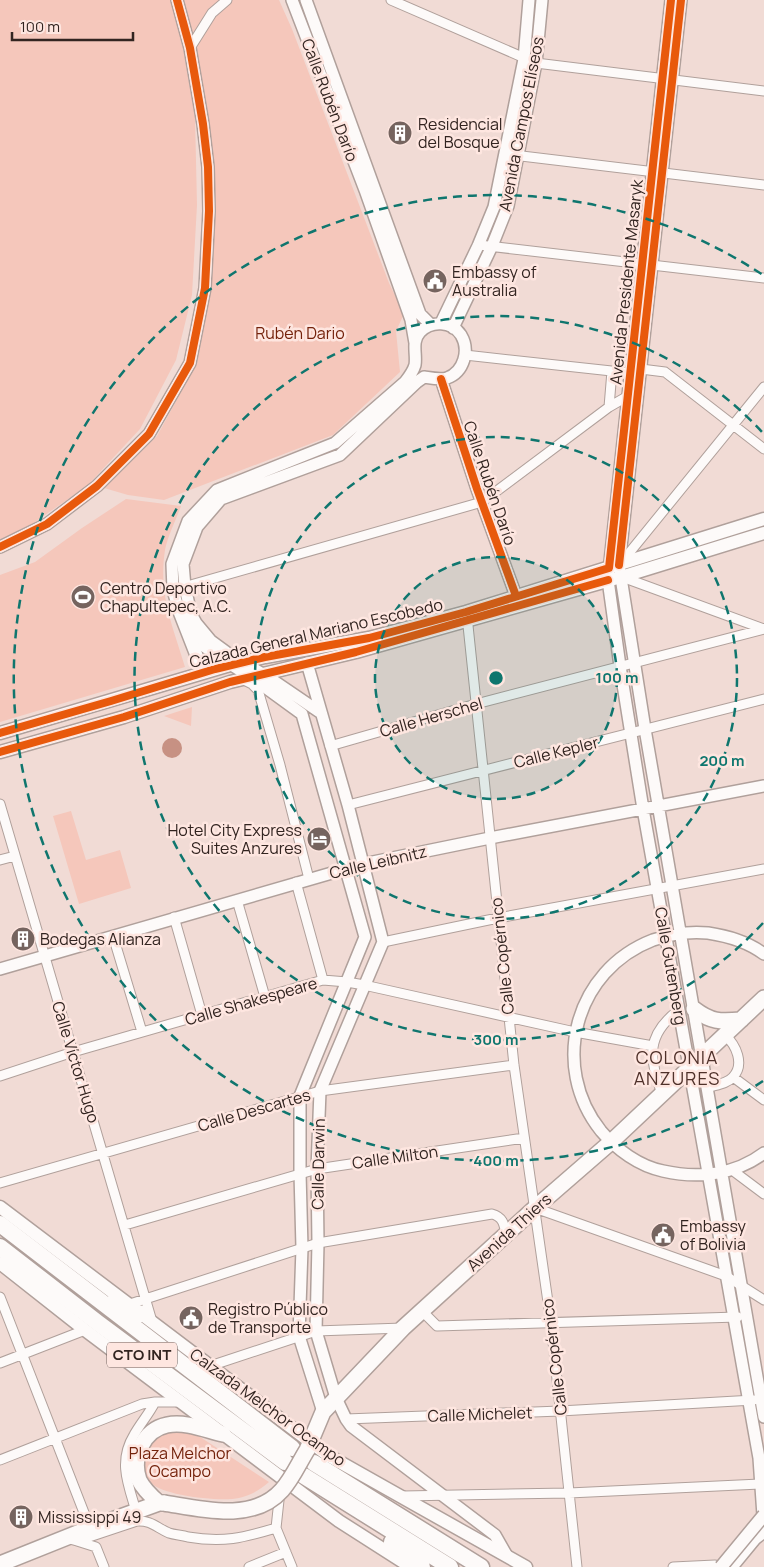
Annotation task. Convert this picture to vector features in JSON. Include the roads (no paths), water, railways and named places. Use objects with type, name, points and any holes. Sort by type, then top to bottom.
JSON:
[{"type":"highway","name":"CTO INT","points":[[0,1224],[74,1281],[297,1464],[481,1567]]},
{"type":"highway","name":"CTO INT","points":[[0,1246],[78,1307],[364,1514],[450,1567]]},
{"type":"highway","points":[[74,1281],[91,1285],[128,1312],[147,1312]]},
{"type":"highway","points":[[24,1283],[42,1286],[66,1304],[78,1307]]},
{"type":"highway","points":[[364,1514],[378,1532],[419,1562],[422,1567]]},
{"type":"main road","name":"Calzada General Mariano Escobedo","points":[[0,752],[124,717],[252,677],[356,652],[467,616],[614,572],[764,519]]},
{"type":"main road","name":"Calzada General Mariano Escobedo","points":[[0,733],[203,672],[467,616],[516,596],[764,534]]},
{"type":"main road","points":[[178,608],[203,672]]},
{"type":"main road","name":"Avenida Thiers","points":[[297,1464],[323,1412],[404,1328],[506,1234],[611,1142],[764,998]]},
{"type":"main road","points":[[686,1009],[712,1020],[725,1022],[741,1020]]},
{"type":"main road","name":"Calzada Melchor Ocampo","points":[[0,1208],[130,1304],[147,1312],[210,1366],[297,1464],[339,1521],[411,1567]]},
{"type":"main road","name":"Calzada Melchor Ocampo","points":[[0,1263],[223,1434],[297,1464],[329,1456],[526,1567]]},
{"type":"main road","points":[[162,1503],[152,1496],[140,1481],[136,1466],[139,1448],[151,1433],[164,1425],[178,1424],[223,1434]]},
{"type":"main road","points":[[0,1564],[71,1540],[90,1528],[162,1503],[207,1510],[236,1511],[256,1506],[266,1502],[297,1464]]},
{"type":"main road","points":[[716,1566],[763,1513]]},
{"type":"street","points":[[0,548],[46,524],[97,486],[149,434],[190,362],[205,288],[209,211],[208,167],[190,48],[177,0]]},
{"type":"street","points":[[190,48],[212,13],[227,0]]},
{"type":"street","name":"Calle Rubén Darío","points":[[292,0],[365,190],[411,320],[418,364],[425,374],[437,379],[444,394],[516,596]]},
{"type":"street","name":"Calle Rubén Darío","points":[[306,0],[420,314],[436,324]]},
{"type":"street","points":[[391,0],[536,63],[764,91]]},
{"type":"street","name":"Avenida Campos Elíseos","points":[[252,677],[230,665],[205,647],[193,635],[178,608],[173,590],[172,564],[188,521],[219,495],[335,443],[405,382],[411,373],[415,365],[414,347],[420,332],[436,324],[479,245],[494,207],[524,59],[529,0]]},
{"type":"street","name":"Avenida Campos Elíseos","points":[[452,328],[492,246],[508,206],[536,63],[542,0]]},
{"type":"street","name":"Avenida Presidente Masaryk","points":[[668,80],[671,0]]},
{"type":"street","name":"Avenida Presidente Masaryk","points":[[614,572],[668,80],[682,0]]},
{"type":"street","points":[[505,154],[764,185]]},
{"type":"street","points":[[479,245],[764,278]]},
{"type":"street","points":[[436,324],[452,328],[460,335],[464,344],[465,355],[612,371],[665,372],[764,449]]},
{"type":"street","name":"Avenida Campos Elíseos","points":[[252,677],[243,662],[211,641],[191,614],[185,587],[183,564],[197,527],[219,495],[340,455],[417,382],[424,378],[447,378],[461,366],[465,355]]},
{"type":"street","points":[[609,407],[612,371]]},
{"type":"street","name":"Avenida Presidente Masaryk","points":[[614,572],[628,396],[636,371]]},
{"type":"street","points":[[764,387],[614,572],[764,629]]},
{"type":"street","points":[[173,590],[482,502],[609,407],[628,396]]},
{"type":"street","points":[[308,454],[312,465]]},
{"type":"street","name":"Calle Gutenberg","points":[[614,572],[634,662],[680,933],[689,1069],[759,1458],[764,1531]]},
{"type":"street","name":"Calle Gutenberg","points":[[614,572],[620,666],[665,936],[702,1057],[707,1088],[727,1171],[741,1285],[764,1417]]},
{"type":"street","name":"Calle Copérnico","points":[[467,616],[508,1017],[551,1323],[577,1567]]},
{"type":"street","name":"Calle Herschel","points":[[330,746],[476,704],[764,629]]},
{"type":"street","points":[[307,663],[348,805],[383,942],[498,918],[764,868]]},
{"type":"street","points":[[309,879],[280,765],[258,690],[252,684],[252,677],[321,713]]},
{"type":"street","name":"Calle Darwin","points":[[252,677],[302,714],[365,937],[300,1096],[302,1248],[299,1336],[323,1412]]},
{"type":"street","name":"Calle Kepler","points":[[348,805],[764,699]]},
{"type":"street","name":"Calle Leibnitz","points":[[0,969],[346,868],[490,838],[764,786]]},
{"type":"street","name":"Calle Víctor Hugo","points":[[0,804],[125,1226],[147,1312]]},
{"type":"street","points":[[0,860],[15,856]]},
{"type":"street","points":[[296,882],[323,980]]},
{"type":"street","points":[[237,900],[265,997]]},
{"type":"street","points":[[174,918],[202,1015]]},
{"type":"street","points":[[764,954],[740,941],[700,932],[665,936],[640,945],[616,961],[598,981],[584,1005],[575,1032],[574,1062],[579,1092],[592,1119],[611,1142],[632,1158],[656,1170],[682,1175],[708,1175],[727,1171],[756,1159],[764,1153]]},
{"type":"street","points":[[113,936],[142,1032]]},
{"type":"street","name":"Calle Darwin","points":[[383,942],[320,1091],[317,1168],[316,1331],[336,1398],[351,1426],[495,1535],[507,1556]]},
{"type":"street","name":"Calle Shakespeare","points":[[0,1076],[73,1052],[323,980],[364,985],[575,1032],[653,1046]]},
{"type":"street","points":[[662,1094],[652,1062],[653,1046],[658,1032],[666,1019],[686,1009]]},
{"type":"street","points":[[707,1088],[727,1082],[733,1077],[738,1068],[736,1048],[725,1035]]},
{"type":"street","name":"Calle Descartes","points":[[0,1182],[320,1091],[514,1065]]},
{"type":"street","points":[[733,1077],[764,1100]]},
{"type":"street","name":"Calle Milton","points":[[125,1226],[317,1168],[524,1138]]},
{"type":"street","points":[[727,1171],[764,1194]]},
{"type":"street","points":[[535,1208],[726,1276],[764,1300]]},
{"type":"street","points":[[147,1312],[318,1243],[492,1214],[502,1220],[506,1234]]},
{"type":"street","points":[[0,1296],[90,1528]]},
{"type":"street","points":[[422,1311],[437,1326],[747,1317]]},
{"type":"street","points":[[210,1366],[316,1331],[404,1328]]},
{"type":"street","points":[[0,1364],[85,1330]]},
{"type":"street","name":"Calle Michelet","points":[[346,1419],[560,1411],[762,1400]]},
{"type":"street","points":[[136,1511],[128,1482],[125,1464],[126,1452],[134,1435],[155,1402]]},
{"type":"street","points":[[0,1460],[142,1404],[181,1402]]},
{"type":"street","points":[[292,1567],[276,1528],[297,1464]]},
{"type":"street","points":[[402,1496],[570,1493],[760,1484]]},
{"type":"street","points":[[71,1540],[144,1520],[170,1533],[209,1541],[246,1538],[276,1528]]},
{"type":"street","points":[[732,1567],[755,1538],[764,1531]]},
{"type":"street","points":[[71,1540],[96,1547],[104,1567]]},
{"type":"street","points":[[249,1567],[286,1552]]},
{"type":"street","points":[[673,1567],[716,1566]]},
{"type":"place","name":"Residencial del Bosque","points":[[400,133]]},
{"type":"place","name":"Embassy of Australia","points":[[435,281]]},
{"type":"place","name":"Centro Deportivo Chapultepec, A.C.","points":[[83,597]]},
{"type":"place","name":"Hotel City Express Suites Anzures","points":[[319,839]]},
{"type":"place","name":"Bodegas Alianza","points":[[23,939]]},
{"type":"place","name":"Embassy of Bolivia","points":[[663,1235]]},
{"type":"place","name":"Registro Público de Transporte","points":[[191,1318]]},
{"type":"place","name":"Mississippi 49","points":[[21,1517]]},
{"type":"district","name":"COLONIA ANZURES","points":[[677,1068]]},
{"type":"park label","name":"Rubén Dario","points":[[300,333]]},
{"type":"park label","name":"Plaza Melchor Ocampo","points":[[180,1462]]}]
